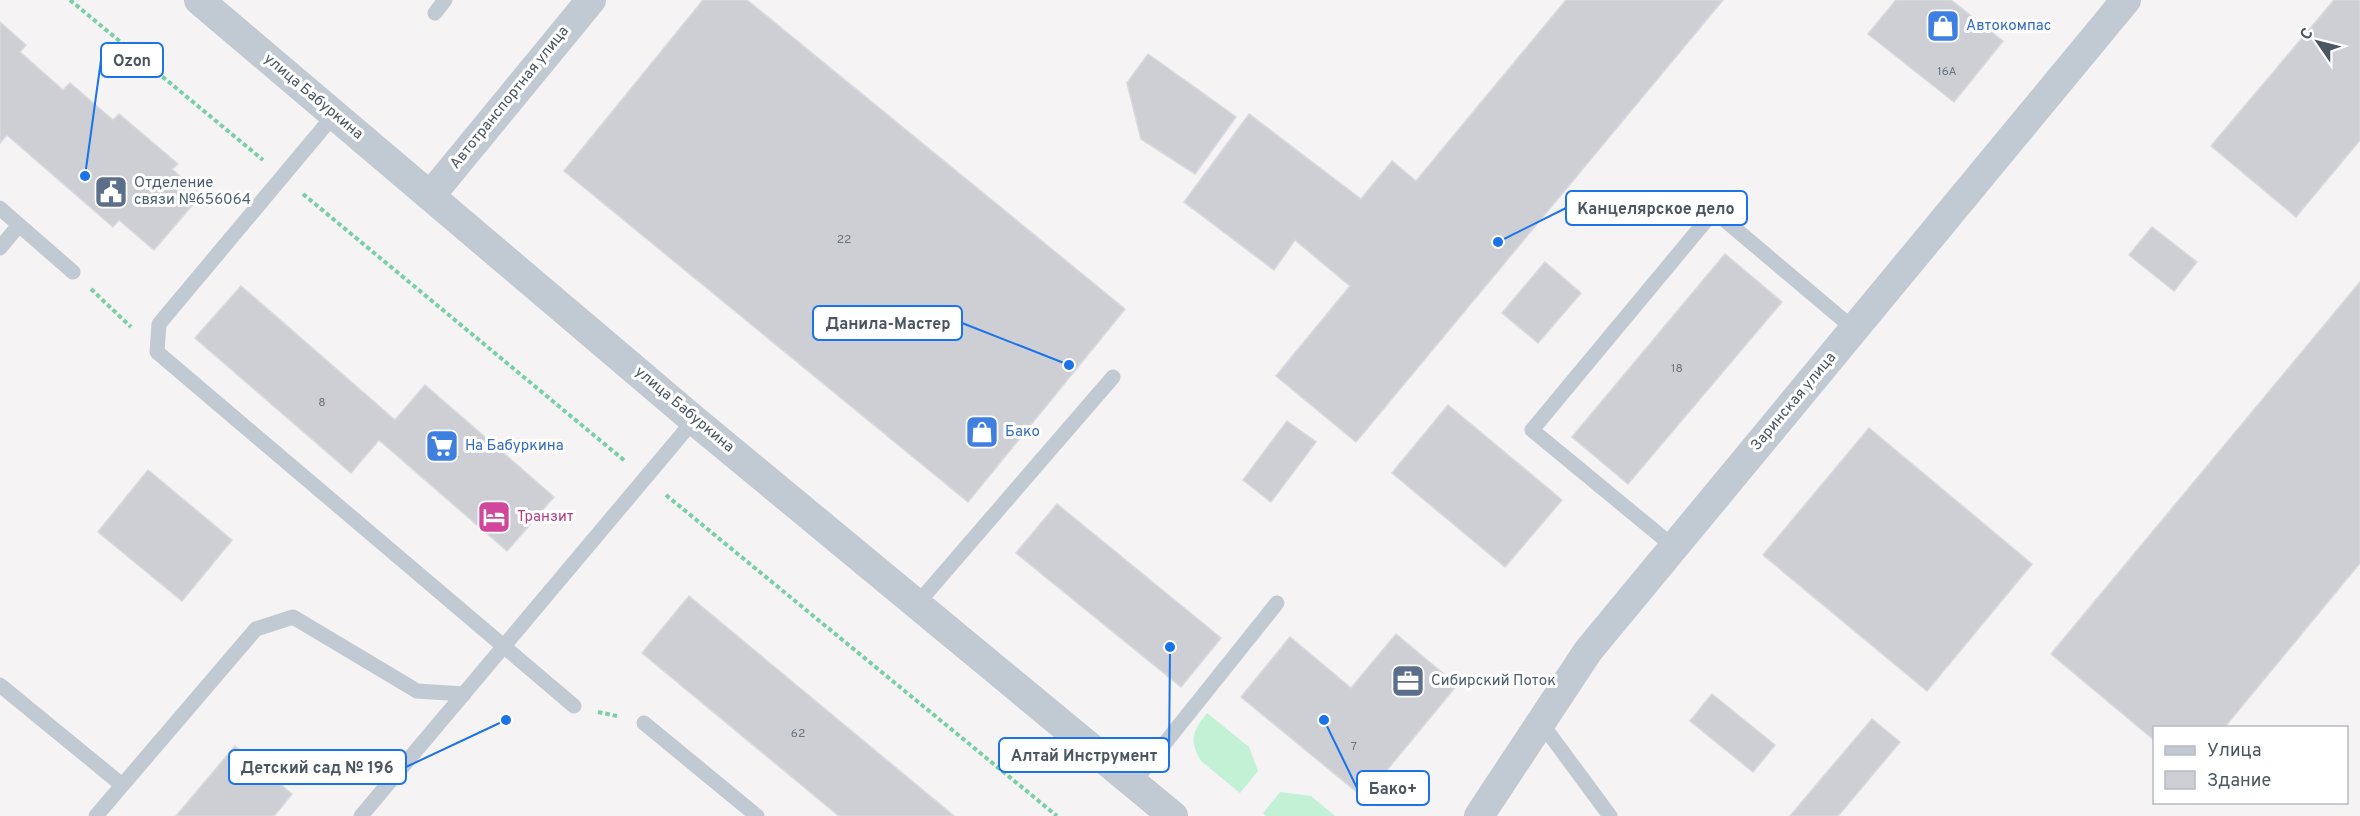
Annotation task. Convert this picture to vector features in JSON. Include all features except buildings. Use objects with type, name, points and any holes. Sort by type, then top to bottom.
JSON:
[{"type":"street","name":"улица Бабуркина","points":[[199,0],[694,420],[1173,816]]},
{"type":"street","name":"Автотранспортная улица","points":[[430,196],[591,0]]},
{"type":"street","name":"Заринская улица","points":[[1479,816],[1542,724],[1588,651],[2126,0]]},
{"type":"lane","points":[[435,13],[445,0]]},
{"type":"lane","points":[[334,115],[159,324],[157,352],[574,706]]},
{"type":"lane","points":[[0,208],[73,272]]},
{"type":"lane","points":[[1674,547],[1533,430],[1540,421],[1714,211],[1854,329]]},
{"type":"lane","points":[[0,248],[19,225]]},
{"type":"lane","points":[[917,604],[1113,377]]},
{"type":"lane","points":[[361,816],[694,420]]},
{"type":"lane","points":[[1133,783],[1277,603]]},
{"type":"lane","points":[[96,816],[256,629],[293,617],[417,691],[464,694]]},
{"type":"lane","points":[[0,685],[122,785]]},
{"type":"lane","points":[[644,723],[757,816]]},
{"type":"lane","points":[[1542,724],[1610,816]]},
{"type":"path","points":[[70,0],[645,478],[1057,816]]},
{"type":"path","points":[[73,272],[157,352]]},
{"type":"path","points":[[574,706],[644,723]]},
{"type":"green space","points":[[1207,713],[1249,747],[1258,771],[1240,793],[1201,761],[1194,747],[1196,730]]},
{"type":"green space","points":[[1280,792],[1311,796],[1335,816],[1266,816],[1263,813]]},
{"type":"place","name":"Автокомпас","points":[[1943,26]]},
{"type":"place","name":"Ozon","points":[[85,176]]},
{"type":"place","name":"Отделение связи №656064","points":[[111,192]]},
{"type":"place","name":"Канцелярское дело","points":[[1498,242]]},
{"type":"place","name":"Данила-Мастер","points":[[1069,365]]},
{"type":"place","name":"Бако","points":[[982,432]]},
{"type":"place","name":"На Бабуркина","points":[[442,446]]},
{"type":"place","name":"Транзит","points":[[494,517]]},
{"type":"place","name":"Алтай Инструмент","points":[[1170,647]]},
{"type":"place","name":"Сибирский Поток","points":[[1408,681]]},
{"type":"place","name":"Детский сад № 196","points":[[506,720]]},
{"type":"place","name":"Бако+","points":[[1324,720]]}]
